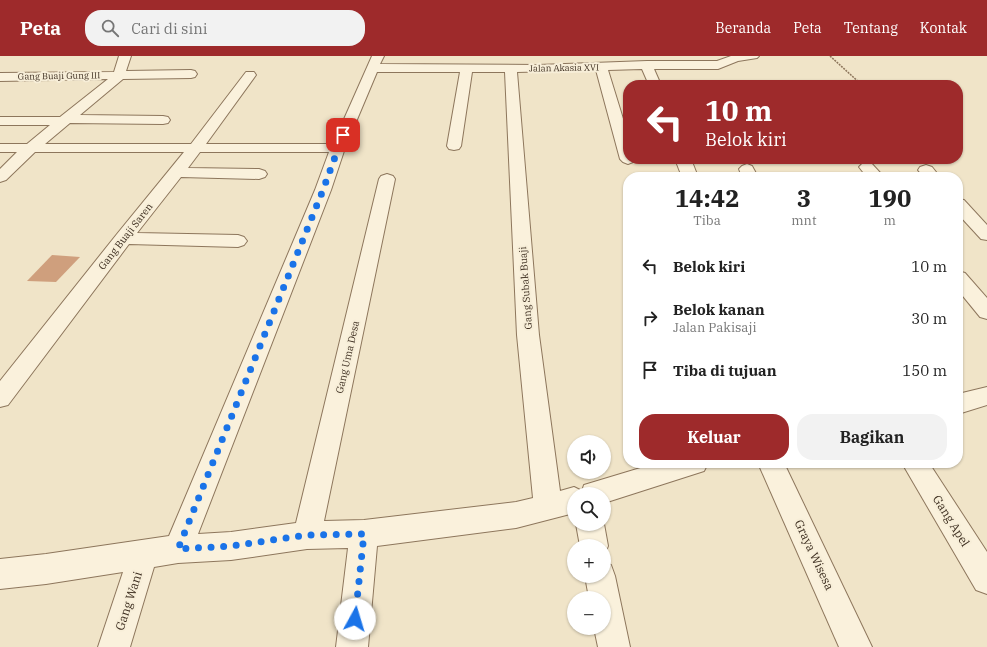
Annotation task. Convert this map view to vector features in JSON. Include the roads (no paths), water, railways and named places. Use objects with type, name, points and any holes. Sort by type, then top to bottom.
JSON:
[{"type":"street","points":[[0,177],[31,148],[119,76],[125,56]]},
{"type":"street","points":[[555,56],[558,68]]},
{"type":"street","name":"Jalan Akasia XVI","points":[[376,62],[472,64],[511,69],[647,65],[699,60],[718,65],[732,59],[753,56]]},
{"type":"street","points":[[178,549],[323,190],[338,148],[376,62]]},
{"type":"street","points":[[454,146],[472,64]]},
{"type":"street","points":[[647,65],[653,80]]},
{"type":"street","points":[[601,67],[623,142]]},
{"type":"street","name":"Gang Subak Buaji","points":[[511,69],[528,335],[548,507]]},
{"type":"street","name":"Gang Buaji Gung III","points":[[0,77],[191,74]]},
{"type":"street","name":"Gang Buaji Saren","points":[[0,398],[250,75]]},
{"type":"street","points":[[0,121],[163,120]]},
{"type":"street","points":[[0,148],[338,148]]},
{"type":"street","points":[[175,172],[259,174]]},
{"type":"street","name":"Gang Uma Desa","points":[[307,535],[387,179]]},
{"type":"street","points":[[963,209],[987,235]]},
{"type":"street","points":[[123,238],[238,241]]},
{"type":"street","points":[[963,283],[987,312]]},
{"type":"street","points":[[963,403],[987,396]]},
{"type":"street","points":[[611,489],[679,468]]},
{"type":"street","name":"Graya Wisesa","points":[[773,468],[856,647]]},
{"type":"street","name":"Gang Apel","points":[[918,468],[987,579]]},
{"type":"street","points":[[0,574],[46,570],[178,549],[231,546],[307,535],[364,534],[516,515],[567,502]]},
{"type":"street","points":[[352,647],[364,534]]},
{"type":"street","name":"Gang Wani","points":[[114,647],[143,555]]},
{"type":"street","points":[[601,583],[614,647]]}]
